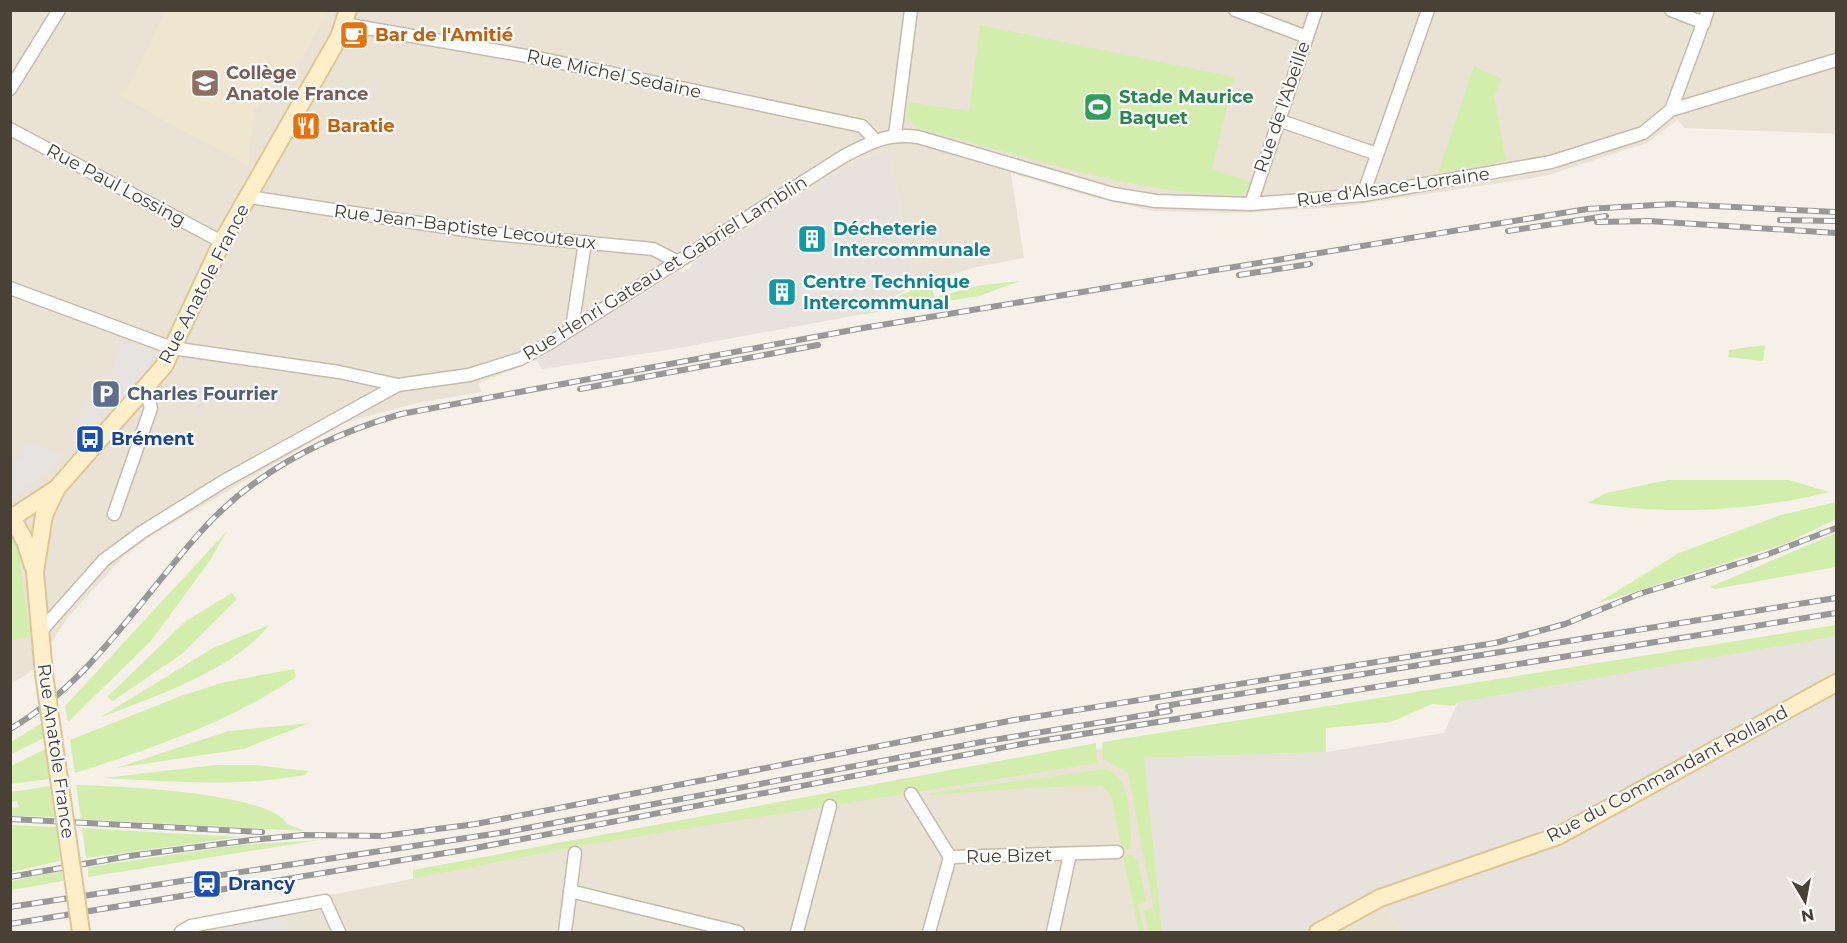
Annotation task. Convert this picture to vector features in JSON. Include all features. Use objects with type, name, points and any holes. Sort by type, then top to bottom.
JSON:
[{"type":"main road","name":"Rue Anatole France","points":[[81,933],[44,674],[35,572],[41,522],[57,488],[164,366],[222,242],[249,197],[346,17]]},
{"type":"main road","points":[[12,523],[57,488]]},
{"type":"main road","points":[[12,523],[41,522],[37,512],[30,507]]},
{"type":"main road","points":[[12,523],[26,541],[35,572]]},
{"type":"main road","name":"Rue du Commandant Rolland","points":[[1318,933],[1380,898],[1558,836],[1836,683]]},
{"type":"street","points":[[10,89],[58,10]]},
{"type":"street","points":[[895,135],[911,10]]},
{"type":"street","points":[[1235,10],[1307,37]]},
{"type":"street","name":"Rue de l'Abeille","points":[[1251,204],[1316,10]]},
{"type":"street","points":[[1363,195],[1428,10]]},
{"type":"street","points":[[1671,10],[1704,23]]},
{"type":"street","name":"Rue d'Alsace-Lorraine","points":[[895,135],[918,137],[1113,194],[1156,201],[1251,204],[1363,195],[1551,162],[1591,152],[1643,133],[1671,110],[1708,10]]},
{"type":"street","name":"Rue Michel Sedaine","points":[[346,17],[862,126],[875,140]]},
{"type":"street","points":[[1671,110],[1836,60]]},
{"type":"street","points":[[1278,120],[1377,154]]},
{"type":"street","name":"Rue Paul Lossing","points":[[10,129],[222,242]]},
{"type":"street","name":"Rue Henri Gateau et Gabriel Lamblin","points":[[40,632],[104,560],[142,532],[224,481],[398,385],[448,380],[493,369],[520,359],[573,328],[844,156],[875,140],[895,135]]},
{"type":"street","name":"Rue Jean-Baptiste Lecouteux","points":[[249,197],[485,233],[653,249],[678,262]]},
{"type":"street","points":[[573,328],[585,242]]},
{"type":"street","points":[[10,288],[172,348],[350,374],[398,385]]},
{"type":"street","points":[[114,514],[151,408],[145,388]]},
{"type":"street","name":"Rue Bizet","points":[[911,794],[950,857],[1117,852]]},
{"type":"street","points":[[797,933],[830,806]]},
{"type":"street","points":[[565,933],[575,853]]},
{"type":"street","points":[[1053,933],[1071,854]]},
{"type":"street","points":[[929,933],[950,857]]},
{"type":"street","points":[[570,891],[738,933]]},
{"type":"street","points":[[181,933],[185,928],[204,928],[325,901],[339,933]]},
{"type":"shaded area","points":[[11,11],[1836,11],[1836,134],[1685,128],[1677,120],[1647,143],[1545,176],[1342,207],[1236,213],[1153,211],[1088,196],[1011,173],[1024,258],[976,267],[915,286],[889,151],[868,156],[854,161],[536,360],[479,383],[481,392],[417,403],[344,423],[156,533],[124,556],[68,617],[35,669],[11,684]]},
{"type":"shaded area","name":"Collège Anatole France","points":[[166,11],[326,11],[323,13],[325,18],[295,69],[254,110],[248,166],[122,97]]},
{"type":"shaded area","points":[[889,150],[915,286],[858,315],[668,350],[542,369],[536,360],[679,271],[683,272],[691,267],[692,263],[854,161]]},
{"type":"shaded area","name":"Charles Fourrier","points":[[122,340],[154,352],[152,363],[116,406],[107,407],[80,437],[71,440],[92,382],[105,387]]},
{"type":"shaded area","points":[[25,442],[65,455],[43,476],[11,498],[11,458],[20,460]]},
{"type":"shaded area","points":[[1836,625],[1836,932],[1402,932],[1375,890],[1298,932],[1162,932],[1144,758],[1326,752],[1444,733],[1458,702]]},
{"type":"shaded area","points":[[1144,747],[1162,932],[175,932],[181,924],[585,845],[1089,749]]},
{"type":"shaded area","points":[[1375,890],[1402,932],[1298,932],[1306,926]]},
{"type":"shaded area","points":[[284,916],[289,932],[223,932],[224,925]]},
{"type":"green space","name":"Stade Maurice Baquet","points":[[980,25],[1234,77],[1212,169],[1251,182],[1244,195],[1202,193],[1119,181],[917,128],[906,117],[908,102],[969,111]]},
{"type":"green space","points":[[1474,66],[1502,79],[1494,97],[1506,161],[1438,173]]},
{"type":"green space","points":[[1020,281],[979,296],[858,315],[929,282],[935,297],[981,285]]},
{"type":"green space","points":[[1765,345],[1763,361],[1728,357],[1729,350]]},
{"type":"green space","points":[[1668,480],[1789,480],[1829,492],[1769,504],[1709,510],[1649,509],[1588,503],[1606,493]]},
{"type":"green space","points":[[1836,502],[1836,519],[1787,543],[1596,604],[1679,553],[1781,515]]},
{"type":"green space","points":[[227,531],[209,562],[150,642],[68,722],[65,706]]},
{"type":"green space","points":[[1836,533],[1836,567],[1715,589],[1710,587]]},
{"type":"green space","points":[[11,535],[18,546],[30,637],[11,640]]},
{"type":"green space","points":[[232,593],[237,599],[183,653],[113,701],[107,697],[186,621]]},
{"type":"green space","points":[[269,625],[254,641],[214,669],[167,692],[99,718],[213,648]]},
{"type":"green space","points":[[1836,625],[1836,636],[1458,702],[1454,706],[1432,704],[1391,722],[1326,728],[1326,752],[1144,758],[1162,932],[1148,932],[1144,910],[1152,908],[1157,927],[1128,773],[1103,759],[1102,742]]},
{"type":"green space","points":[[294,669],[296,677],[270,694],[216,721],[162,744],[75,773],[70,740],[181,696],[225,682]]},
{"type":"green space","points":[[42,723],[44,738],[11,754],[11,742]]},
{"type":"green space","points":[[310,723],[243,749],[116,768],[229,731]]},
{"type":"green space","points":[[1096,743],[1097,763],[585,845],[413,879],[413,870]]},
{"type":"green space","points":[[45,749],[49,779],[11,784],[11,766]]},
{"type":"green space","points":[[215,765],[254,765],[308,771],[305,775],[280,779],[230,782],[104,778]]},
{"type":"green space","points":[[1105,769],[1114,773],[1121,781],[1125,791],[1130,814],[1132,848],[1122,850],[1111,795],[1102,786],[1042,787],[931,795],[931,793]]},
{"type":"green space","points":[[76,785],[155,789],[223,798],[275,813],[287,824],[305,831],[81,819]]},
{"type":"green space","points":[[50,786],[54,817],[11,816],[11,808],[19,807],[17,801],[11,802],[11,792]]},
{"type":"green space","points":[[10,825],[56,827],[60,861],[11,872]]},
{"type":"green space","points":[[82,828],[240,837],[86,858]]},
{"type":"green space","points":[[319,840],[88,877],[88,867],[239,845]]},
{"type":"green space","points":[[1132,855],[1138,860],[1146,902],[1138,904],[1144,932],[1139,932],[1123,856]]},
{"type":"green space","points":[[62,871],[63,881],[11,890],[11,881]]},
{"type":"railway","points":[[10,729],[40,709],[92,661],[206,526],[248,488],[272,471],[321,444],[347,432],[401,414],[863,328],[1587,209],[1673,204],[1836,212]]},
{"type":"railway","points":[[1508,231],[1606,216]]},
{"type":"railway","points":[[1780,220],[1836,221]]},
{"type":"railway","points":[[1597,222],[1649,221],[1836,233]]},
{"type":"railway","points":[[1239,275],[1310,264]]},
{"type":"railway","points":[[580,389],[818,345]]},
{"type":"railway","points":[[10,877],[129,856],[251,840],[303,835],[383,836],[476,824],[1014,720],[1495,643],[1565,624],[1639,594],[1766,555],[1836,528]]},
{"type":"railway","points":[[1158,707],[1836,598]]},
{"type":"railway","points":[[10,924],[470,849],[1027,743],[1836,613]]},
{"type":"railway","points":[[10,907],[506,832],[987,741],[1170,711]]},
{"type":"railway","points":[[10,819],[262,832]]},
{"type":"place","name":"Bar de l'Amitié","points":[[354,35]]},
{"type":"place","name":"Collège Anatole France","points":[[205,83]]},
{"type":"place","name":"Stade Maurice Baquet","points":[[1098,107]]},
{"type":"place","name":"Baratie","points":[[306,126]]},
{"type":"place","name":"Décheterie Intercommunale","points":[[812,239]]},
{"type":"place","name":"Centre Technique Intercommunal","points":[[782,292]]},
{"type":"place","name":"Charles Fourrier","points":[[106,394]]},
{"type":"place","name":"Brément","points":[[90,439]]},
{"type":"place","name":"Drancy","points":[[207,884]]}]
